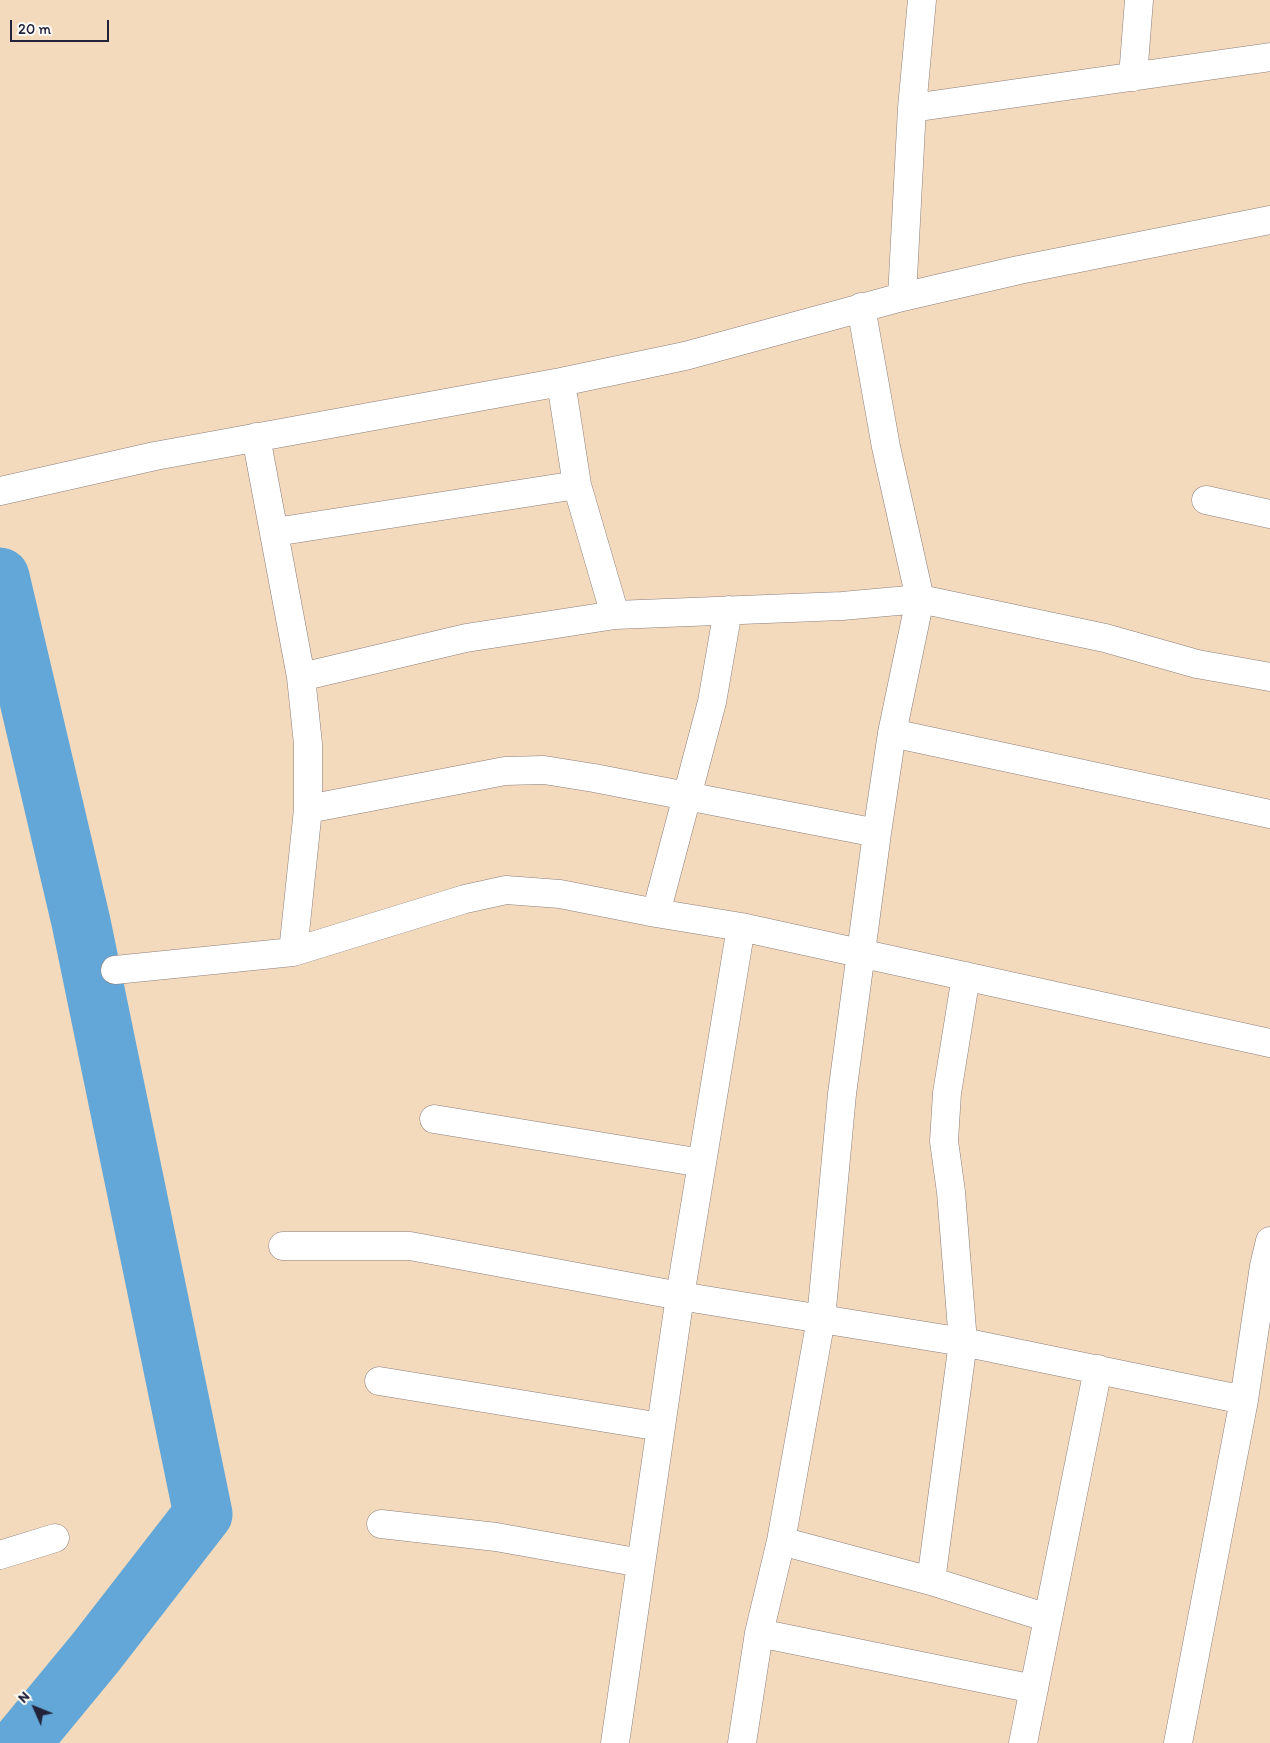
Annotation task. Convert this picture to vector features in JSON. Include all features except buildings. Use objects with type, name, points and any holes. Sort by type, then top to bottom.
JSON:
[{"type":"street","points":[[902,297],[912,108],[922,0]]},
{"type":"street","points":[[1133,77],[1139,0]]},
{"type":"street","points":[[912,108],[1270,57]]},
{"type":"street","points":[[0,491],[155,456],[561,382],[684,356],[902,297],[1019,270],[1270,220]]},
{"type":"street","points":[[742,1743],[760,1633],[781,1541],[821,1319],[842,1094],[860,953],[892,732],[920,599],[886,447],[861,307]]},
{"type":"street","points":[[561,382],[577,485],[615,615]]},
{"type":"street","points":[[256,437],[301,678],[308,744],[308,809],[292,952]]},
{"type":"street","points":[[275,532],[577,485]]},
{"type":"street","points":[[1206,500],[1270,514]]},
{"type":"street","points":[[301,678],[466,638],[615,615],[842,606],[920,599],[1105,638],[1197,664],[1270,677]]},
{"type":"street","points":[[656,913],[712,702],[728,610]]},
{"type":"street","points":[[892,732],[1270,814]]},
{"type":"street","points":[[308,809],[505,770],[544,770],[877,833]]},
{"type":"street","points":[[115,970],[292,952],[465,899],[506,890],[560,894],[741,927],[1270,1043]]},
{"type":"street","points":[[615,1743],[680,1296],[741,927]]},
{"type":"street","points":[[931,1581],[963,1342],[951,1192],[944,1141],[947,1093],[966,976]]},
{"type":"street","points":[[434,1119],[702,1163]]},
{"type":"street","points":[[1178,1743],[1244,1400],[1264,1266],[1270,1241]]},
{"type":"street","points":[[283,1246],[410,1246],[680,1296],[963,1342],[1244,1400]]},
{"type":"street","points":[[1023,1743],[1098,1370]]},
{"type":"street","points":[[379,1381],[661,1427]]},
{"type":"street","points":[[381,1524],[496,1536],[641,1563]]},
{"type":"street","points":[[0,1555],[55,1538]]},
{"type":"street","points":[[781,1541],[931,1581],[1048,1618]]},
{"type":"street","points":[[760,1633],[1034,1689]]},
{"type":"waterway","points":[[0,577],[81,922],[203,1514],[96,1652],[21,1743]]}]
